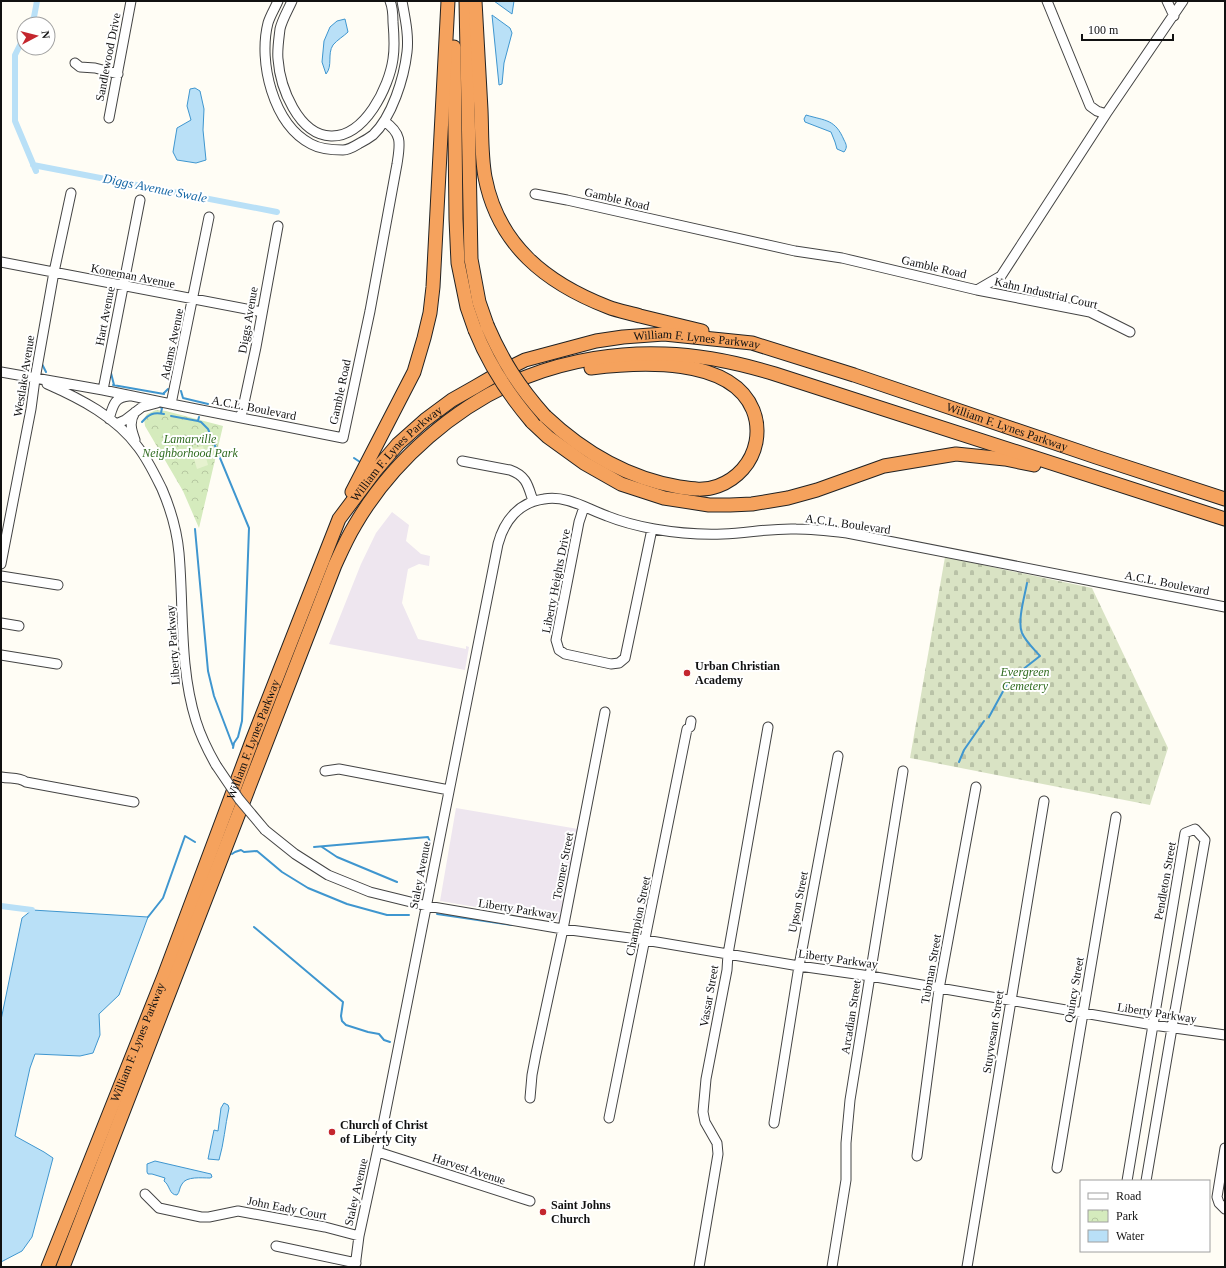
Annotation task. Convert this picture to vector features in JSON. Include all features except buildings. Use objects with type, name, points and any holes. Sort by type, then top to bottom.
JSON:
[{"type":"highway","points":[[339,519],[368,459],[414,372],[430,313],[433,287],[448,1]]},
{"type":"highway","points":[[453,1],[457,241],[462,285],[467,308],[474,330],[489,362],[504,387],[532,422],[548,437],[584,464],[621,484],[664,498],[709,505],[745,504],[788,498],[817,490],[884,466],[956,454],[1005,460],[1091,476]]},
{"type":"highway","points":[[292,675],[352,548],[371,515],[384,497],[400,477],[443,436],[471,416],[496,401],[532,385],[578,370],[619,365],[673,365],[708,373],[728,381],[737,387],[750,404],[754,414],[757,434],[752,454],[748,464],[741,471],[730,480],[717,487],[698,489],[667,485],[646,479],[614,466],[573,440],[545,416],[516,381],[505,363],[487,325],[478,295],[471,259],[466,1]]},
{"type":"highway","points":[[475,1],[485,177],[502,226],[519,249],[551,278],[575,294],[610,308],[752,343]]},
{"type":"highway","name":"William F. Lynes Parkway","points":[[48,1267],[164,976],[252,741],[339,519],[375,471],[398,444],[425,420],[452,400],[525,360],[596,341],[623,337],[664,334],[752,343],[854,375],[1225,499]]},
{"type":"highway","name":"William F. Lynes Parkway","points":[[63,1267],[324,591],[345,544],[367,506],[397,468],[450,420],[488,396],[526,377],[575,363],[611,356],[645,354],[685,355],[723,360],[775,374],[1225,519]]},
{"type":"street","name":"Sandlewood Drive","points":[[109,118],[131,1]]},
{"type":"street","points":[[278,1],[268,22],[265,47],[266,73],[272,95],[284,118],[298,135],[311,145],[326,149],[345,150],[362,142],[372,135],[384,121],[399,87],[407,52],[408,30],[402,1]]},
{"type":"street","points":[[292,1],[280,27],[278,59],[286,94],[293,108],[307,127],[316,132],[330,136],[339,135],[355,129],[379,100],[389,75],[394,51],[392,5],[390,1]]},
{"type":"street","points":[[1047,1],[1090,106],[1097,111],[1106,114]]},
{"type":"street","points":[[1168,1],[1174,16]]},
{"type":"street","name":"Gamble Road","points":[[535,194],[568,200],[795,251],[842,258],[977,290],[1001,276],[1106,114],[1183,1]]},
{"type":"street","points":[[394,51],[407,52]]},
{"type":"street","points":[[75,63],[80,66],[118,74]]},
{"type":"street","name":"Gamble Road","points":[[343,438],[370,311],[400,142],[394,128],[384,121]]},
{"type":"street","points":[[355,129],[362,142]]},
{"type":"street","name":"Westlake Avenue","points":[[1,564],[31,409],[34,379],[54,272],[71,193]]},
{"type":"street","name":"Hart Avenue","points":[[103,390],[140,200]]},
{"type":"street","name":"Adams Avenue","points":[[171,404],[209,218]]},
{"type":"street","name":"Diggs Avenue","points":[[241,417],[256,348],[278,226]]},
{"type":"street","name":"Koneman Avenue","points":[[1,262],[262,312]]},
{"type":"street","name":"Kahn Industrial Court","points":[[977,290],[1090,312],[1130,332]]},
{"type":"street","name":"A.C.L. Boulevard","points":[[1,372],[103,390],[343,438]]},
{"type":"street","name":"A.C.L. Boulevard","points":[[34,379],[69,394],[113,421],[125,420],[146,405],[161,402]]},
{"type":"street","points":[[113,421],[116,401],[122,396],[130,396]]},
{"type":"street","points":[[135,412],[130,425],[136,445]]},
{"type":"street","name":"Liberty Parkway","points":[[113,421],[136,445],[153,470],[174,522],[179,553],[184,657],[189,696],[201,735],[216,765],[239,799],[265,830],[295,854],[328,875],[370,892],[427,906],[799,966],[870,976],[1153,1025],[1225,1035]]},
{"type":"street","points":[[462,461],[510,470],[517,473],[527,482],[533,501]]},
{"type":"street","name":"A.C.L. Boulevard","points":[[533,501],[545,498],[558,498],[570,501],[619,521],[652,529],[692,534],[725,534],[796,528],[847,533],[1225,607]]},
{"type":"street","name":"Staley Avenue","points":[[355,1265],[359,1236],[378,1152],[500,536],[505,524],[512,515],[533,501]]},
{"type":"street","name":"Liberty Heights Drive","points":[[584,507],[579,522],[556,640],[559,650],[565,654],[612,664],[619,663],[625,658],[652,529]]},
{"type":"street","points":[[1,576],[58,585]]},
{"type":"street","points":[[1,623],[19,626]]},
{"type":"street","points":[[1,655],[57,664]]},
{"type":"street","name":"Toomer Street","points":[[530,1098],[537,1047],[563,928],[605,712]]},
{"type":"street","name":"Champion Street","points":[[609,1118],[688,729],[691,721]]},
{"type":"street","name":"Vassar Street","points":[[699,1267],[718,1154],[717,1143],[705,1122],[703,1112],[706,1079],[727,970],[728,954],[768,727]]},
{"type":"street","name":"Upson Street","points":[[774,1124],[799,966],[838,756]]},
{"type":"street","points":[[325,772],[339,769],[449,790]]},
{"type":"street","name":"Arcadian Street","points":[[832,1267],[846,1180],[846,1144],[850,1100],[903,771]]},
{"type":"street","points":[[1,777],[11,779],[18,777],[26,782],[134,802]]},
{"type":"street","name":"Tubman Street","points":[[917,1156],[939,989],[976,787]]},
{"type":"street","name":"Stuyvesant Street","points":[[967,1267],[1044,801]]},
{"type":"street","name":"Quincy Street","points":[[1057,1168],[1082,1012],[1116,817]]},
{"type":"street","name":"Pendleton Street","points":[[1127,1180],[1185,833],[1195,829],[1205,840],[1146,1180]]},
{"type":"street","points":[[1225,1148],[1217,1197],[1219,1203],[1225,1209]]},
{"type":"street","name":"Harvest Avenue","points":[[378,1152],[530,1201]]},
{"type":"street","name":"John Eady Court","points":[[145,1194],[159,1208],[201,1217],[209,1217],[238,1211],[325,1227],[359,1236]]},
{"type":"street","points":[[276,1246],[355,1265]]},
{"type":"shaded area","points":[[392,512],[409,525],[406,541],[421,554],[430,556],[429,566],[419,564],[408,569],[402,603],[418,639],[466,649],[466,646],[469,647],[465,670],[329,644],[361,564],[376,533]]},
{"type":"shaded area","points":[[456,808],[578,829],[560,921],[440,901]]},
{"type":"green space","name":"Lamarville Neighborhood Park","points":[[156,410],[166,411],[223,426],[199,528],[183,491],[145,426],[144,419],[147,414]]},
{"type":"green space","points":[[203,446],[208,465],[197,469],[191,449]]},
{"type":"green space","name":"Evergreen Cemetery","points":[[945,557],[1092,588],[1168,748],[1150,805],[910,758]]},
{"type":"water","points":[[494,1],[514,1],[512,14]]},
{"type":"water","points":[[492,15],[510,28],[512,33],[504,63],[502,84],[499,85]]},
{"type":"water","points":[[345,19],[348,32],[333,45],[330,52],[329,67],[326,74],[322,62],[324,41],[330,27],[337,21]]},
{"type":"water","points":[[195,88],[200,91],[204,109],[203,130],[206,160],[196,163],[177,160],[173,152],[177,128],[191,120],[187,106],[190,89]]},
{"type":"water","points":[[806,115],[833,124],[841,133],[846,144],[846,149],[844,152],[837,149],[831,132],[805,122],[804,119]]},
{"type":"water","points":[[32,910],[148,917],[119,995],[99,1014],[100,1035],[93,1053],[80,1056],[35,1054],[30,1068],[15,1136],[53,1158],[32,1237],[22,1251],[1,1262],[1,1020],[22,918]]},
{"type":"water","points":[[224,1103],[228,1105],[229,1108],[219,1160],[208,1159],[214,1130],[218,1131],[221,1108]]},
{"type":"water","points":[[155,1161],[211,1174],[212,1177],[194,1178],[184,1181],[180,1187],[179,1193],[174,1195],[164,1181],[165,1178],[148,1174],[147,1164]]},
{"type":"waterway","points":[[34,16],[37,1]]},
{"type":"waterway","points":[[16,53],[15,121],[36,171]]},
{"type":"waterway","name":"Diggs Avenue Swale","points":[[33,165],[277,212]]},
{"type":"waterway","points":[[41,362],[46,372]]},
{"type":"waterway","points":[[111,373],[114,385]]},
{"type":"waterway","points":[[113,385],[164,394]]},
{"type":"waterway","points":[[164,393],[168,389]]},
{"type":"waterway","points":[[181,391],[183,398]]},
{"type":"waterway","points":[[183,398],[208,404]]},
{"type":"waterway","points":[[160,407],[162,408],[161,413]]},
{"type":"waterway","points":[[142,422],[152,414],[164,414]]},
{"type":"waterway","points":[[171,416],[198,421]]},
{"type":"waterway","points":[[199,417],[198,421],[208,429],[249,528],[242,721],[238,737],[233,748]]},
{"type":"waterway","points":[[354,458],[360,462]]},
{"type":"waterway","points":[[195,529],[208,671],[214,696],[233,746]]},
{"type":"waterway","points":[[1013,677],[1040,656],[1030,645],[1022,633],[1021,628],[1020,622],[1027,583]]},
{"type":"waterway","points":[[989,717],[1007,684]]},
{"type":"waterway","points":[[959,762],[964,750],[984,721]]},
{"type":"waterway","points":[[148,917],[163,898],[185,836],[195,842]]},
{"type":"waterway","points":[[314,847],[428,837],[430,842]]},
{"type":"waterway","points":[[322,847],[337,857],[397,882]]},
{"type":"waterway","points":[[232,854],[241,850],[244,852],[257,851],[282,872],[308,888],[347,904],[387,915],[409,915]]},
{"type":"waterway","points":[[1,906],[32,910]]},
{"type":"waterway","points":[[437,914],[512,925]]},
{"type":"waterway","points":[[254,927],[343,1002],[341,1016],[342,1021],[346,1025],[379,1034],[384,1040],[390,1042]]},
{"type":"place","name":"Urban Christian Academy","points":[[687,673]]},
{"type":"place","name":"Church of Christ of Liberty City","points":[[332,1132]]},
{"type":"place","name":"Saint Johns Church","points":[[543,1212]]}]
